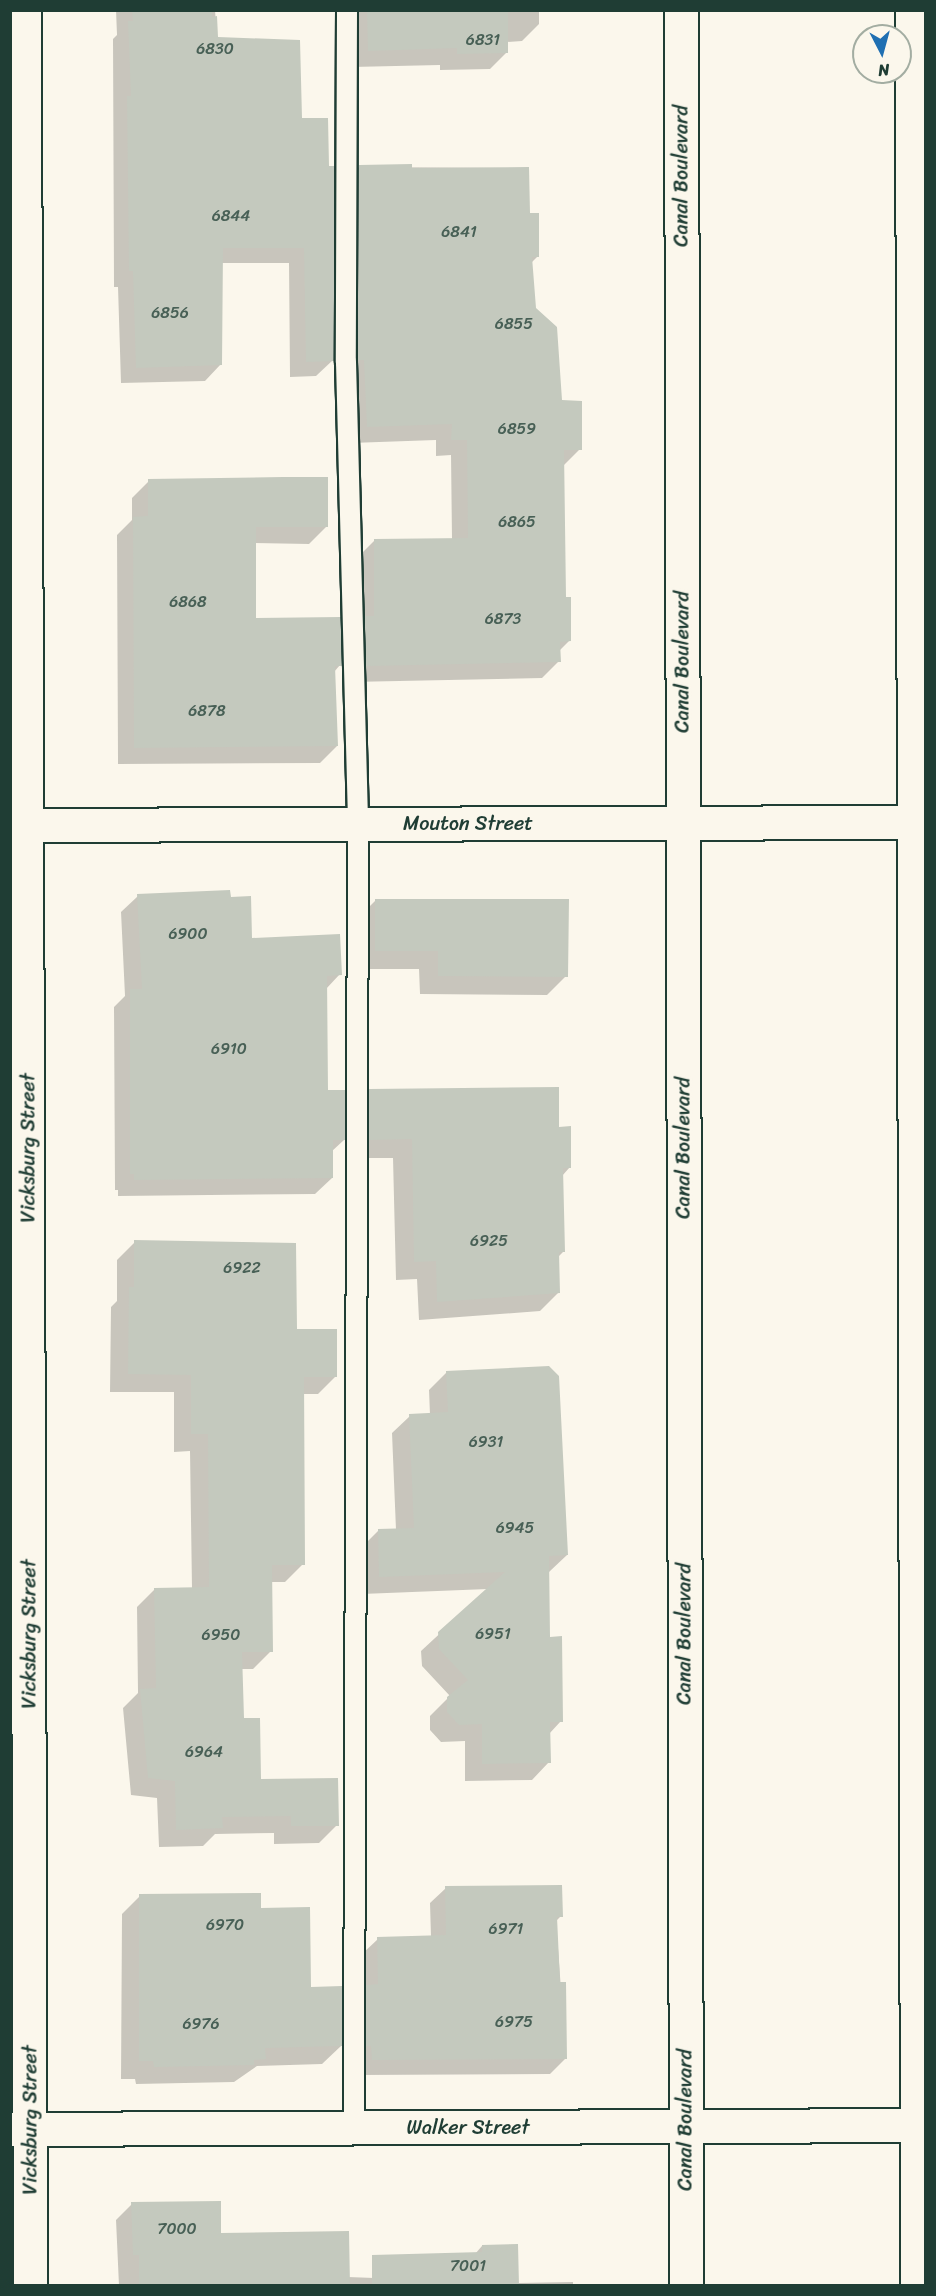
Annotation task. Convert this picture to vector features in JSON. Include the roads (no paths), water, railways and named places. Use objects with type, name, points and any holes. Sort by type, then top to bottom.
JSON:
[{"type":"main road","name":"Vicksburg Street","points":[[24,10],[19,825],[20,2129],[30,2286]]},
{"type":"main road","name":"Canal Boulevard","points":[[681,10],[686,2286]]},
{"type":"main road","points":[[912,10],[919,822],[921,2126],[917,2286]]},
{"type":"main road","name":"Mouton Street","points":[[19,825],[919,822]]},
{"type":"main road","name":"Walker Street","points":[[20,2129],[921,2126]]},
{"type":"lane","points":[[347,10],[346,362],[358,823],[354,2128]]}]
